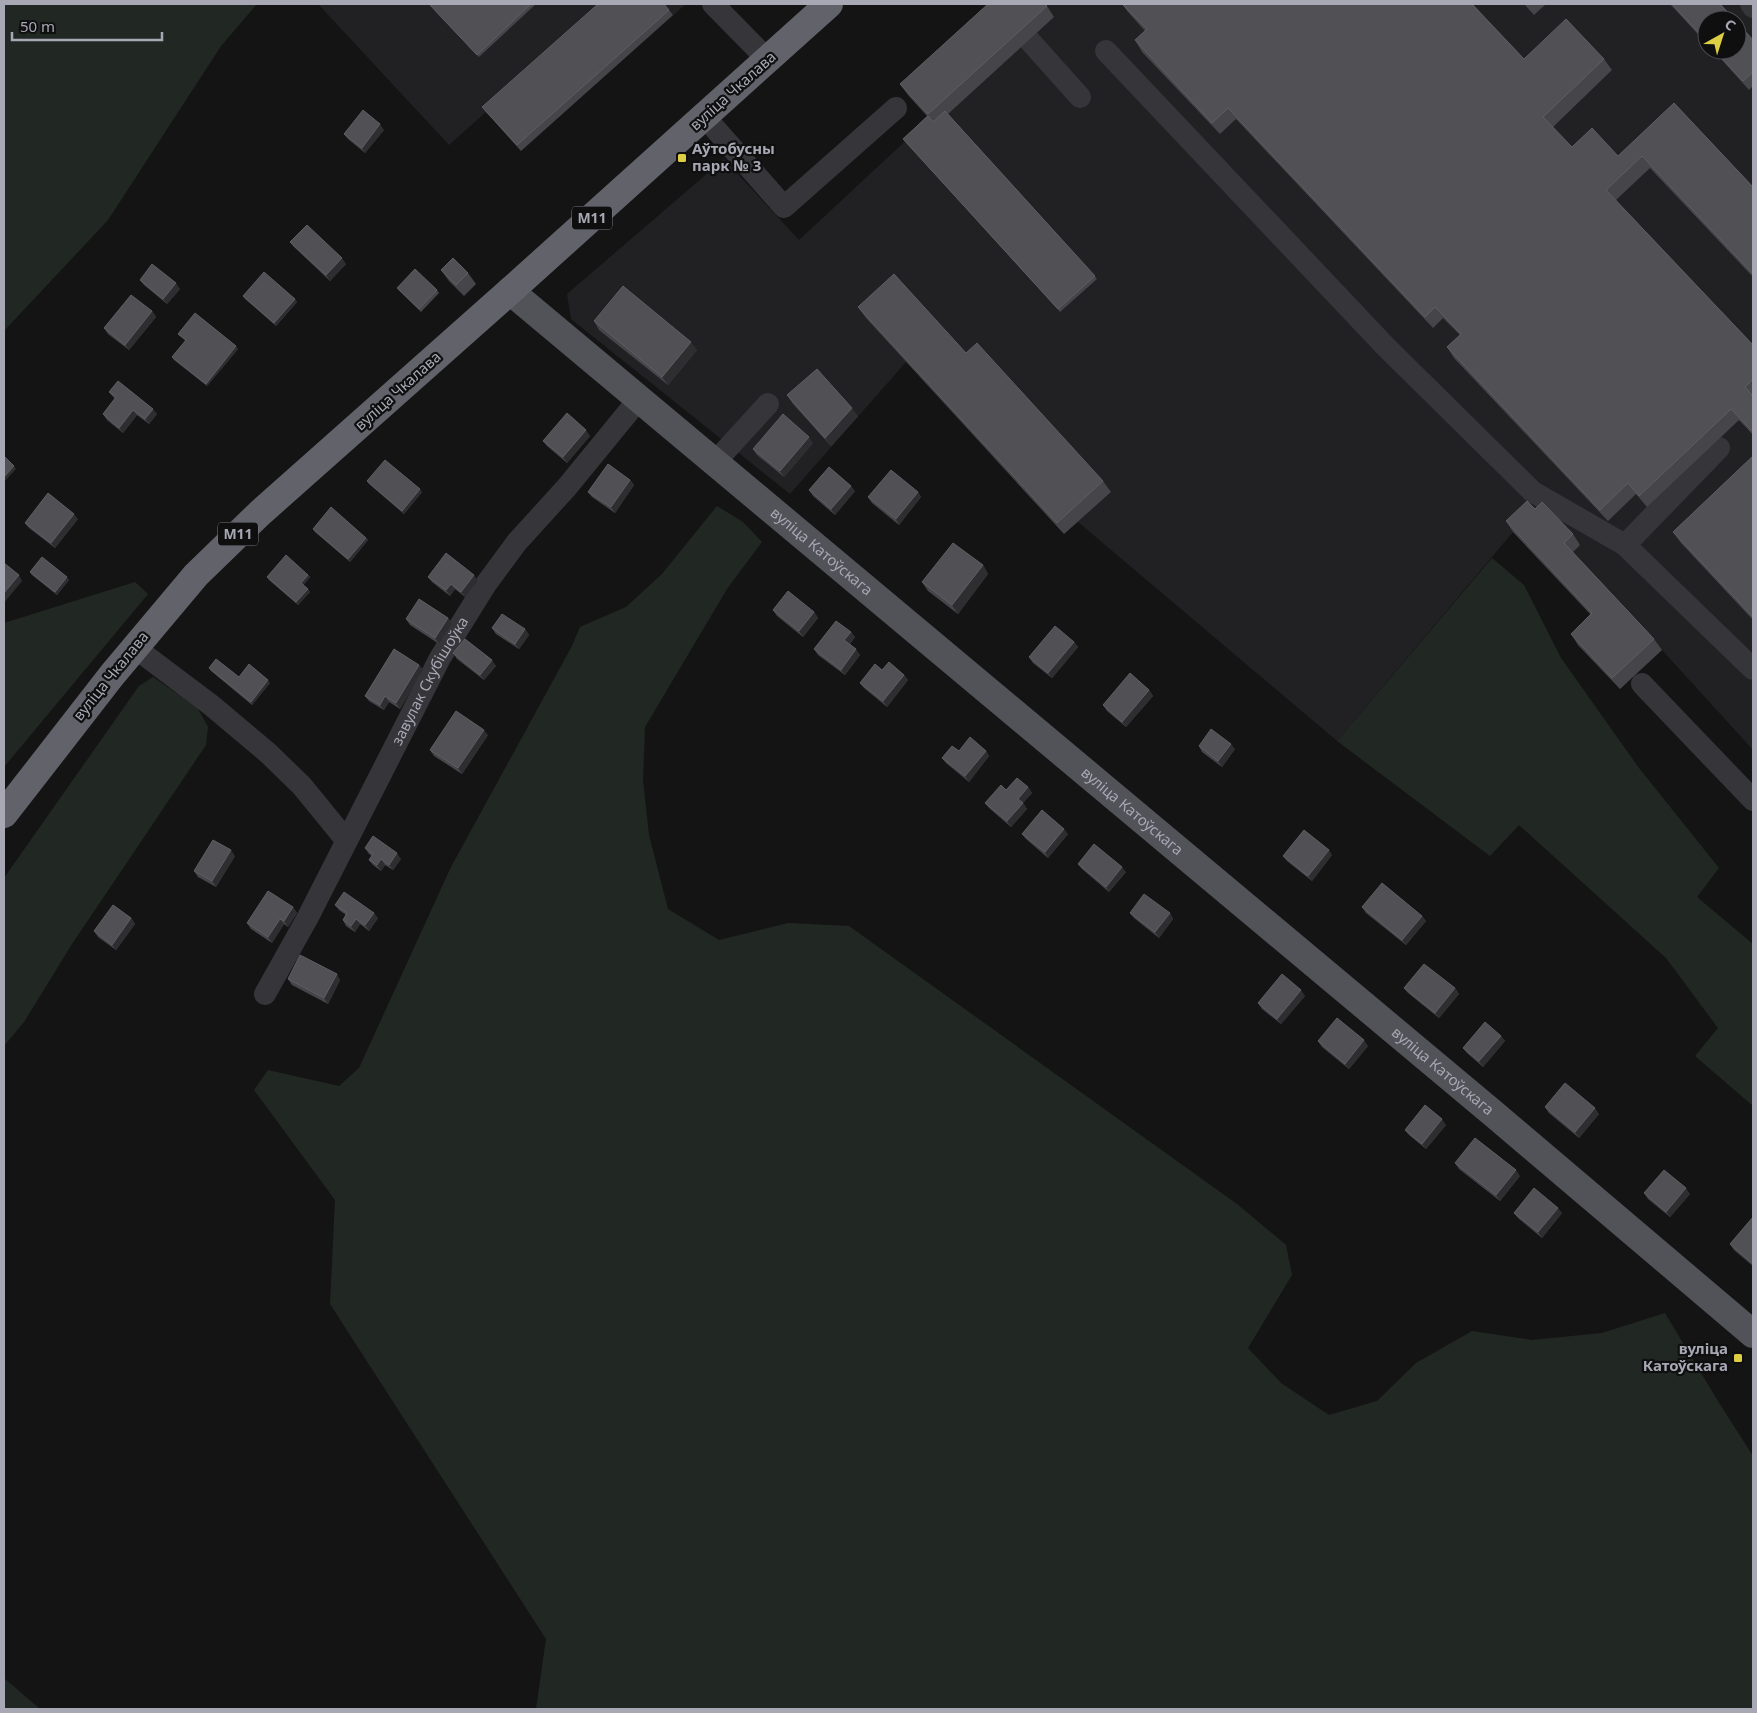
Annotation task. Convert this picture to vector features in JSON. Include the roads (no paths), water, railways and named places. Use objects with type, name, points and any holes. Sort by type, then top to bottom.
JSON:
[{"type":"highway","name":"вуліца Чкалава","points":[[4,814],[134,647],[196,575],[260,513],[829,4]]},
{"type":"main road","name":"вуліца Катоўскага","points":[[510,291],[1495,1114],[1753,1334]]},
{"type":"street","points":[[713,4],[768,60]]},
{"type":"street","points":[[1029,40],[1080,97]]},
{"type":"street","points":[[1106,51],[1386,347],[1533,492],[1625,545],[1753,669]]},
{"type":"street","points":[[704,116],[784,207],[896,108]]},
{"type":"street","name":"завулак Скубішоўка","points":[[265,994],[308,917],[440,658],[486,584],[518,542],[566,488],[639,399]]},
{"type":"street","points":[[715,462],[768,404]]},
{"type":"street","points":[[1625,545],[1719,448]]},
{"type":"street","points":[[134,647],[211,704],[268,753],[302,786],[346,840]]},
{"type":"street","points":[[1642,684],[1753,800]]},
{"type":"place","name":"Аўтобусны парк № 3","points":[[682,158]]},
{"type":"place","name":"вуліца Катоўскага","points":[[1738,1358]]}]
